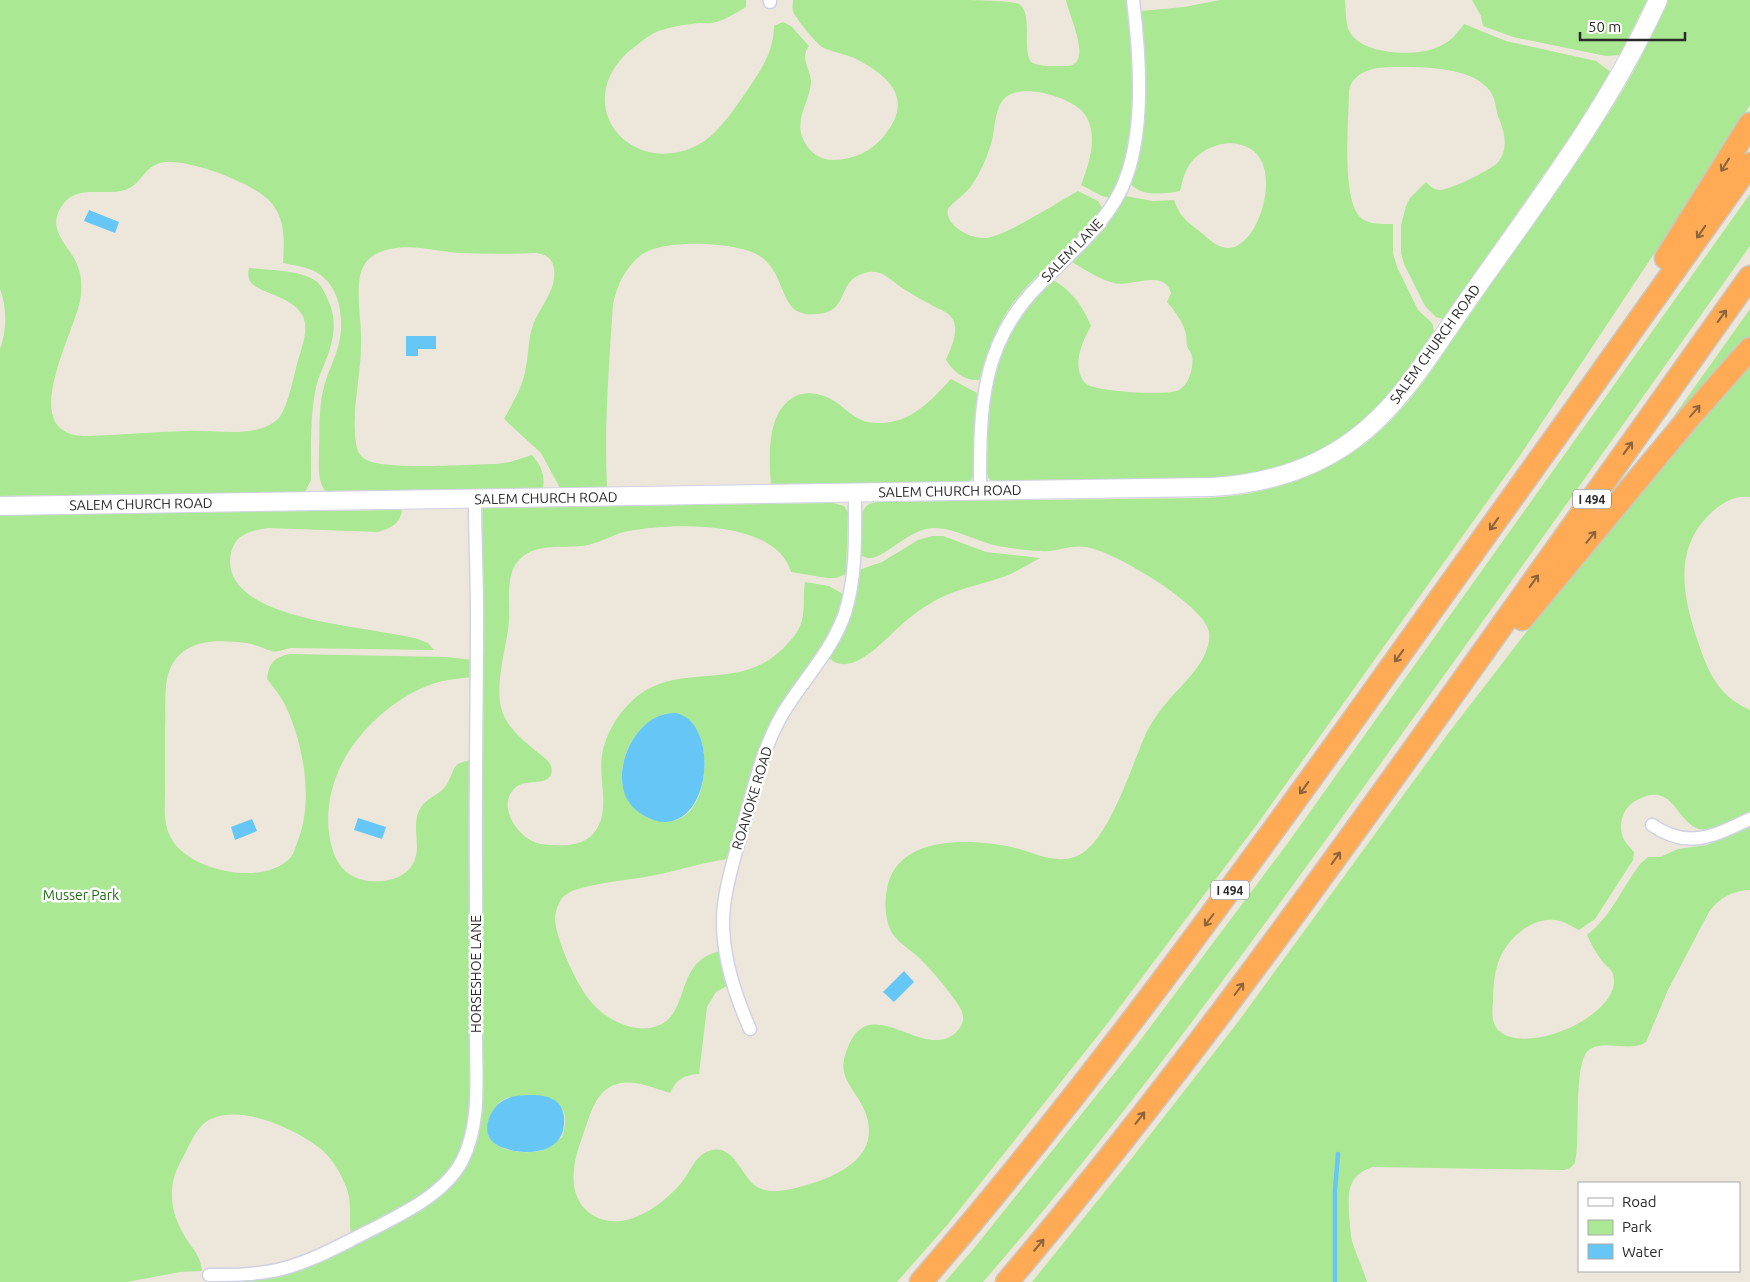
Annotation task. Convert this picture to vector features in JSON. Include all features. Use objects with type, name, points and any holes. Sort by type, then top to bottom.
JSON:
[{"type":"highway","points":[[1522,484],[1750,124]]},
{"type":"highway","name":"I 494","points":[[921,1282],[985,1207],[1145,1005],[1275,829],[1750,164]]},
{"type":"highway","name":"I 494","points":[[1007,1282],[1120,1145],[1208,1031],[1320,880],[1750,277]]},
{"type":"highway","points":[[1434,720],[1555,581],[1688,419],[1750,348]]},
{"type":"street","name":"SALEM LANE","points":[[980,491],[980,440],[985,386],[992,358],[1004,332],[1024,300],[1101,222],[1119,195],[1130,168],[1136,140],[1138,109],[1138,56],[1133,0]]},
{"type":"street","name":"SALEM CHURCH ROAD","points":[[0,506],[1212,488],[1278,478],[1296,472],[1331,455],[1354,440],[1380,418],[1407,386],[1562,166],[1620,76],[1658,0]]},
{"type":"street","name":"ROANOKE ROAD","points":[[750,1029],[736,997],[726,950],[723,917],[726,891],[756,780],[768,744],[783,714],[830,646],[845,614],[853,575],[855,493]]},
{"type":"street","name":"HORSESHOE LANE","points":[[209,1275],[255,1274],[286,1268],[314,1258],[351,1240],[405,1211],[435,1192],[457,1169],[468,1146],[476,1103],[475,784],[477,611],[475,499]]},
{"type":"street","points":[[1652,825],[1675,837],[1693,839],[1717,834],[1750,819]]},
{"type":"green space","points":[[0,0],[746,0],[746,7],[723,19],[712,23],[689,24],[661,30],[649,36],[628,52],[612,73],[605,94],[607,114],[616,132],[631,145],[651,152],[673,153],[698,145],[712,135],[735,108],[765,62],[771,45],[774,26],[783,22],[791,26],[809,46],[806,51],[805,60],[811,82],[800,126],[804,141],[812,152],[820,157],[841,160],[862,154],[884,136],[893,123],[897,111],[897,100],[894,90],[887,80],[867,65],[819,45],[795,14],[793,0],[966,0],[1019,4],[1026,15],[1027,48],[1031,62],[1043,65],[1068,66],[1074,64],[1078,59],[1079,43],[1066,0],[1127,0],[1133,75],[1130,128],[1120,177],[1110,198],[1081,185],[1090,158],[1092,139],[1088,120],[1076,106],[1044,93],[1031,91],[1010,94],[1000,105],[992,141],[980,171],[970,188],[948,209],[949,217],[953,224],[964,233],[974,237],[986,238],[995,236],[1019,225],[1078,191],[1098,201],[1103,209],[1013,303],[997,330],[979,380],[969,379],[960,375],[946,360],[955,335],[955,325],[950,315],[906,291],[880,273],[869,272],[856,277],[850,283],[835,308],[828,312],[808,314],[795,310],[790,304],[773,269],[766,261],[758,255],[747,251],[716,245],[681,244],[650,250],[640,256],[622,277],[613,304],[607,418],[607,487],[560,488],[541,453],[504,419],[523,380],[533,325],[551,291],[554,269],[550,259],[536,253],[460,253],[405,247],[395,248],[374,255],[365,264],[360,276],[361,357],[355,407],[355,431],[357,448],[361,456],[375,463],[389,465],[449,466],[497,464],[532,455],[542,470],[543,488],[325,491],[319,472],[320,408],[325,383],[338,348],[341,326],[340,307],[333,290],[328,282],[318,273],[303,267],[283,263],[282,226],[273,205],[265,197],[220,173],[186,164],[160,163],[150,168],[130,188],[117,192],[77,194],[64,203],[58,213],[57,229],[78,267],[81,288],[80,301],[54,381],[51,402],[54,419],[65,431],[85,436],[187,431],[242,432],[267,426],[279,418],[288,400],[303,345],[305,325],[301,313],[295,307],[252,284],[248,275],[249,268],[302,275],[310,277],[322,287],[330,305],[334,322],[331,345],[318,380],[313,403],[311,480],[305,492],[0,496],[0,349],[5,319],[4,303],[0,289]]},
{"type":"green space","points":[[1220,0],[1345,0],[1347,22],[1351,34],[1358,41],[1379,50],[1405,53],[1429,50],[1450,40],[1464,24],[1506,41],[1596,61],[1611,72],[1582,120],[1443,319],[1436,317],[1425,306],[1404,264],[1401,253],[1401,225],[1410,198],[1426,182],[1435,189],[1444,189],[1480,174],[1499,161],[1504,152],[1505,141],[1493,96],[1486,86],[1476,79],[1449,70],[1434,68],[1380,68],[1366,71],[1355,78],[1349,91],[1347,138],[1348,176],[1354,207],[1363,220],[1393,224],[1393,253],[1397,267],[1418,310],[1432,323],[1434,331],[1392,390],[1354,428],[1333,442],[1311,454],[1288,463],[1238,475],[1211,478],[992,481],[987,473],[989,412],[1001,354],[1019,317],[1053,280],[1076,299],[1091,326],[1081,347],[1078,362],[1081,376],[1085,383],[1102,389],[1116,391],[1161,393],[1179,390],[1188,380],[1192,356],[1187,346],[1183,325],[1167,302],[1171,293],[1167,286],[1162,282],[1154,280],[1121,284],[1114,283],[1098,277],[1072,262],[1106,227],[1125,196],[1153,201],[1174,200],[1179,212],[1189,223],[1215,244],[1225,248],[1240,244],[1250,234],[1258,221],[1266,187],[1265,171],[1259,157],[1249,148],[1241,145],[1232,143],[1214,146],[1198,155],[1187,169],[1180,191],[1161,194],[1147,193],[1135,188],[1131,184],[1137,163],[1144,120],[1145,76],[1141,11],[1184,7]]},
{"type":"green space","points":[[1472,0],[1647,0],[1620,55],[1606,56],[1513,37],[1483,26],[1481,16]]},
{"type":"green space","points":[[1668,0],[1750,0],[1750,105],[1719,156],[1519,457],[1261,819],[1107,1024],[948,1224],[897,1282],[214,1282],[223,1279],[270,1276],[407,1214],[471,1147],[479,517],[483,508],[833,503],[844,506],[848,512],[846,574],[836,578],[791,572],[781,555],[765,542],[744,534],[695,526],[648,528],[624,532],[588,545],[531,551],[517,562],[510,578],[508,632],[501,670],[499,695],[507,722],[519,737],[547,760],[552,769],[551,775],[540,782],[525,783],[516,787],[510,794],[508,801],[510,817],[519,831],[534,842],[550,845],[574,844],[589,838],[599,826],[603,807],[601,765],[603,748],[612,727],[630,703],[648,689],[667,682],[729,674],[750,669],[770,659],[790,641],[800,627],[803,615],[805,582],[829,586],[843,594],[830,632],[776,713],[756,756],[728,859],[576,890],[562,898],[557,908],[555,920],[564,951],[580,986],[597,1009],[618,1022],[641,1028],[660,1025],[674,1012],[694,967],[705,957],[719,951],[727,986],[716,992],[707,1007],[699,1074],[689,1075],[682,1079],[675,1084],[670,1093],[644,1085],[623,1083],[610,1087],[598,1098],[588,1120],[575,1166],[575,1191],[584,1208],[600,1219],[610,1221],[630,1219],[647,1212],[670,1195],[682,1182],[701,1155],[712,1150],[720,1150],[727,1153],[753,1184],[765,1190],[793,1189],[827,1178],[851,1165],[860,1156],[866,1146],[869,1134],[868,1120],[862,1105],[846,1078],[843,1065],[848,1047],[857,1032],[869,1025],[882,1025],[926,1039],[940,1040],[955,1034],[963,1020],[960,1007],[944,985],[926,964],[891,932],[886,912],[886,897],[888,884],[895,868],[907,857],[921,849],[938,844],[956,842],[1007,846],[1060,859],[1077,856],[1089,848],[1110,819],[1149,727],[1162,708],[1196,670],[1202,661],[1209,642],[1209,632],[1204,621],[1192,608],[1156,580],[1115,557],[1098,550],[1085,547],[1044,551],[1015,549],[934,528],[916,533],[882,554],[868,558],[860,555],[862,513],[864,508],[877,502],[1224,497],[1285,485],[1341,460],[1377,434],[1424,381],[1590,143],[1630,77]],"holes":[[[671,713],[685,717],[695,727],[701,740],[704,756],[704,773],[701,790],[695,804],[687,814],[675,820],[659,821],[643,815],[630,803],[622,784],[622,771],[630,744],[638,733],[647,723],[658,716]],[[534,1095],[551,1099],[561,1107],[565,1119],[562,1137],[545,1149],[529,1152],[513,1151],[493,1142],[489,1137],[488,1129],[497,1105],[507,1098]]]},
{"type":"green space","points":[[1750,194],[1750,246],[1474,634],[1237,961],[1088,1156],[983,1282],[945,1282],[1136,1046],[1290,840]]},
{"type":"green space","points":[[1750,309],[1750,337],[1672,425],[1669,423]]},
{"type":"green space","points":[[1750,361],[1750,497],[1734,498],[1720,505],[1712,512],[1700,526],[1692,540],[1684,571],[1687,603],[1691,619],[1709,670],[1714,680],[1729,697],[1750,710],[1750,811],[1720,826],[1704,830],[1694,827],[1668,799],[1660,795],[1650,795],[1633,802],[1624,814],[1621,833],[1628,846],[1634,852],[1633,860],[1595,919],[1579,930],[1555,920],[1537,922],[1528,926],[1506,947],[1501,955],[1496,972],[1492,1012],[1494,1023],[1498,1030],[1511,1037],[1527,1039],[1565,1030],[1583,1021],[1598,1009],[1609,996],[1614,983],[1612,972],[1600,958],[1587,935],[1610,910],[1641,863],[1648,857],[1660,857],[1678,849],[1707,845],[1750,826],[1750,890],[1727,896],[1709,912],[1668,990],[1646,1042],[1633,1046],[1597,1046],[1590,1049],[1584,1056],[1579,1084],[1575,1163],[1570,1168],[1564,1170],[1373,1167],[1365,1170],[1354,1179],[1351,1185],[1349,1206],[1352,1241],[1367,1282],[1032,1282],[1238,1022],[1450,731],[1562,586]]},
{"type":"green space","points":[[951,379],[977,393],[974,475],[971,480],[966,482],[771,484],[770,447],[775,421],[780,410],[788,401],[798,395],[808,393],[821,395],[832,399],[861,420],[878,423],[890,422],[900,420],[919,410]]},
{"type":"green space","name":"Musser Park","points":[[402,510],[399,519],[394,525],[378,532],[268,528],[244,534],[236,542],[231,553],[232,571],[240,586],[255,598],[273,608],[316,620],[415,638],[428,643],[434,650],[290,648],[274,651],[249,644],[221,641],[198,644],[187,649],[178,656],[172,666],[166,685],[165,818],[169,834],[177,847],[191,858],[207,866],[225,871],[244,873],[263,872],[279,866],[291,857],[294,850],[302,827],[306,792],[305,774],[298,739],[282,699],[267,679],[273,662],[280,657],[290,654],[447,657],[473,660],[473,677],[443,681],[420,689],[388,709],[369,726],[343,761],[332,790],[328,821],[333,851],[336,859],[346,872],[366,881],[383,881],[396,878],[407,871],[414,861],[417,847],[416,822],[421,808],[444,788],[457,765],[471,760],[471,1113],[457,1161],[437,1184],[424,1194],[394,1213],[351,1236],[350,1201],[346,1188],[331,1159],[321,1149],[298,1134],[268,1121],[253,1117],[224,1115],[207,1121],[199,1129],[178,1166],[172,1186],[172,1202],[176,1219],[184,1235],[198,1255],[202,1271],[180,1272],[127,1282],[0,1282],[0,515]]},
{"type":"green space","points":[[932,536],[943,536],[986,552],[1040,558],[1006,576],[954,592],[936,600],[908,619],[881,644],[860,659],[849,664],[839,664],[829,658],[849,616],[859,570],[882,562],[918,540]]},
{"type":"water","points":[[89,210],[119,222],[115,233],[84,221]]},
{"type":"water","points":[[406,336],[436,336],[436,349],[418,349],[418,356],[406,356]]},
{"type":"water","points":[[676,713],[691,721],[700,736],[704,756],[704,777],[698,797],[688,812],[673,821],[653,820],[638,812],[627,799],[623,786],[622,772],[625,757],[639,731],[650,721],[662,715]]},
{"type":"water","points":[[358,818],[386,827],[382,839],[354,830]]},
{"type":"water","points":[[252,819],[257,831],[235,840],[231,827]]},
{"type":"water","points":[[904,971],[914,982],[894,1002],[883,992]]},
{"type":"water","points":[[534,1095],[550,1098],[561,1106],[564,1128],[555,1144],[539,1151],[520,1152],[495,1144],[487,1131],[491,1113],[499,1103],[511,1097]]},
{"type":"waterway","points":[[1335,1282],[1335,1190],[1338,1154]]}]
